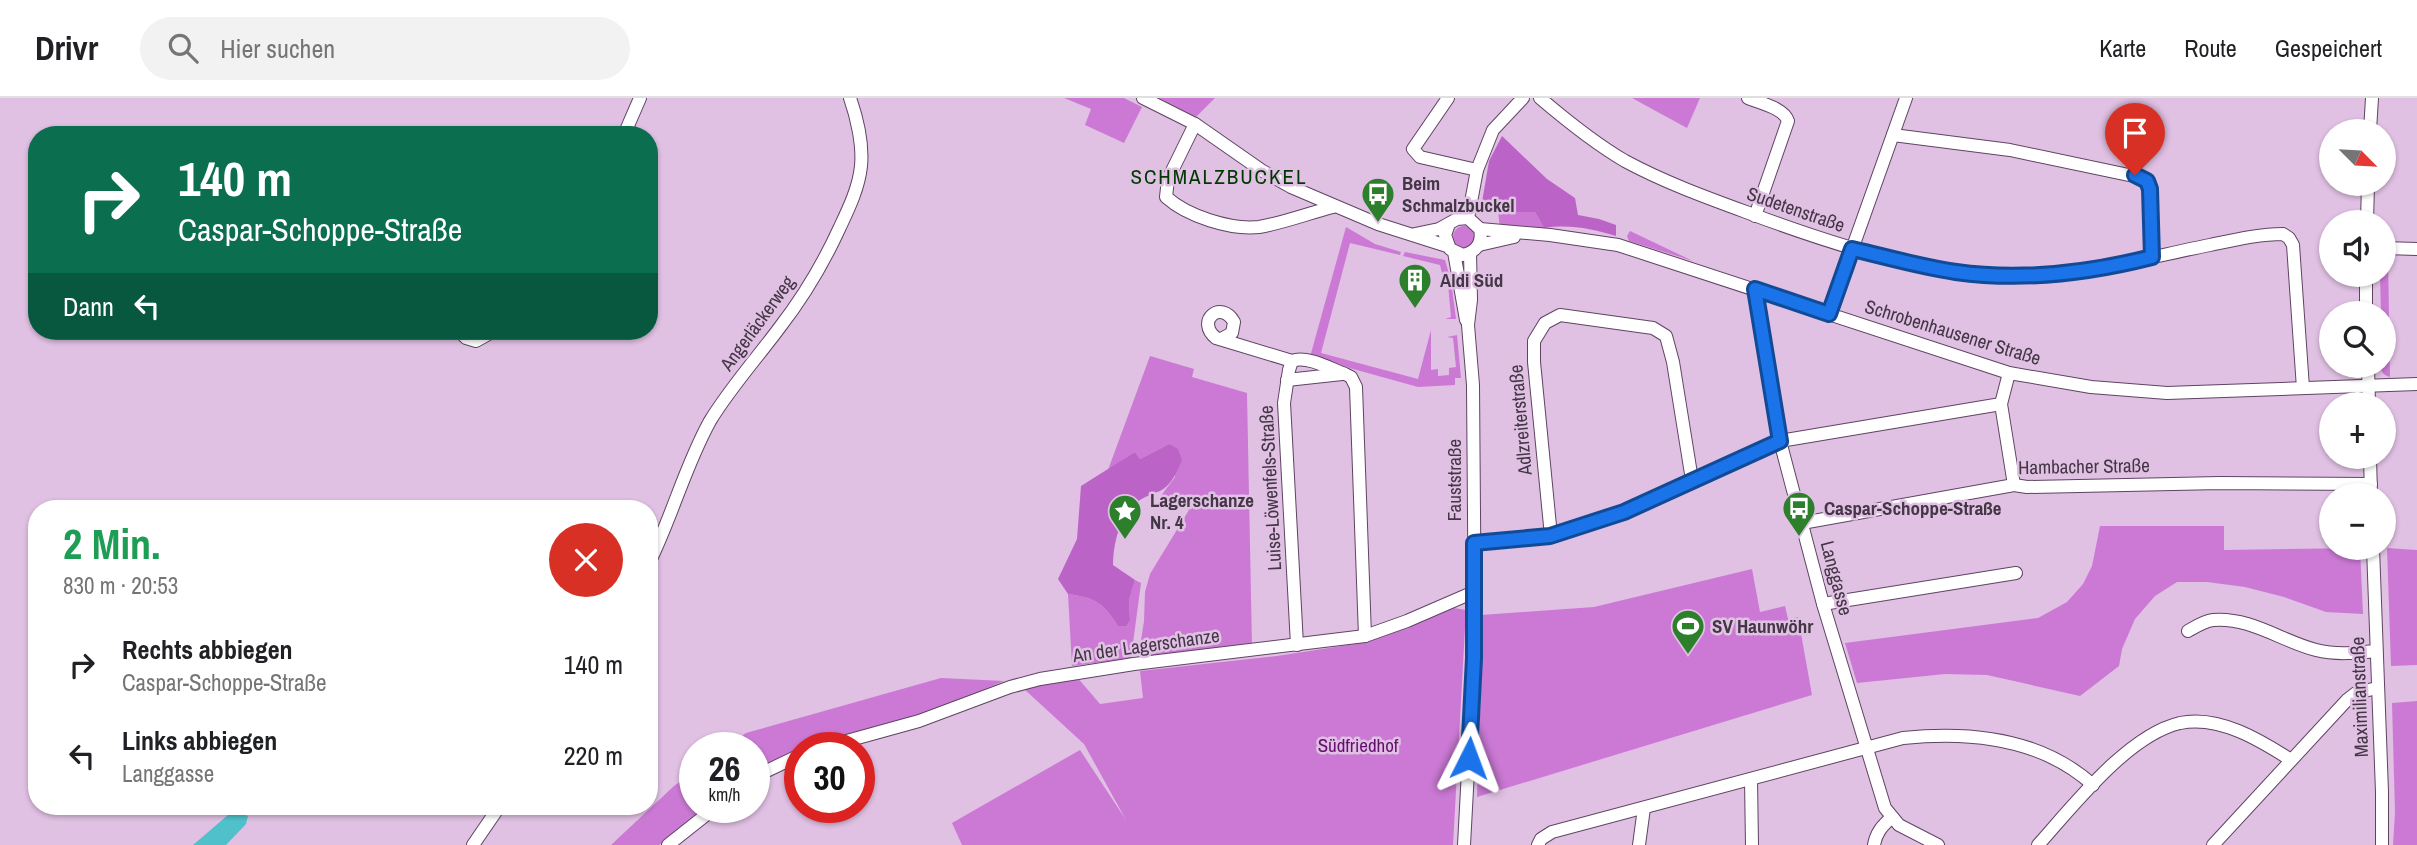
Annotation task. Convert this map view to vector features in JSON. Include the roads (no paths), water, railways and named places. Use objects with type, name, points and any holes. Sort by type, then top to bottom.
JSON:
[{"type":"street","points":[[628,126],[640,98]]},
{"type":"street","name":"Angerläckerweg","points":[[658,543],[695,450],[710,421],[812,281],[850,206],[861,165],[850,98]]},
{"type":"street","points":[[1143,98],[1195,124],[1261,170],[1291,187],[1334,206],[1378,224],[1414,234],[1463,255],[1474,249],[1481,238],[1477,224],[1468,219],[1457,219],[1439,229],[1414,234]]},
{"type":"street","points":[[1448,98],[1412,149],[1420,157],[1477,170]]},
{"type":"street","points":[[1468,219],[1477,170],[1493,130],[1523,98]]},
{"type":"street","name":"Sudetenstraße","points":[[1540,98],[1573,126],[1624,160],[1668,183],[1852,249],[1907,262],[1983,275],[2068,273],[2283,234],[2290,238],[2293,245],[2303,388]]},
{"type":"street","points":[[1748,98],[1782,112],[1788,121],[1755,216]]},
{"type":"street","points":[[1829,314],[1906,98]]},
{"type":"street","points":[[2371,119],[2372,98]]},
{"type":"street","points":[[1195,124],[1168,179],[1166,189],[1166,197],[1182,208],[1222,224],[1257,227],[1334,206]]},
{"type":"street","points":[[1893,135],[2010,150],[2140,177],[2147,181],[2150,189],[2152,257]]},
{"type":"street","points":[[1449,224],[1444,235],[1450,249]]},
{"type":"street","name":"Schrobenhausener Straße","points":[[1480,229],[1589,239],[1618,245],[2009,373],[2091,387],[2166,393],[2417,384]]},
{"type":"street","name":"Schrobenhausener Straße","points":[[1474,249],[1532,234]]},
{"type":"street","points":[[2396,248],[2417,249]]},
{"type":"street","name":"Fauststraße","points":[[1450,249],[1458,270],[1462,309],[1468,325]]},
{"type":"street","name":"Fauststraße","points":[[1464,845],[1474,658],[1473,385],[1468,325],[1474,249]]},
{"type":"street","name":"Langgasse","points":[[1755,289],[1780,441],[1801,523],[1866,746],[1885,808],[1891,818]]},
{"type":"street","name":"Adlzreiterstraße","points":[[1550,536],[1534,341],[1545,323],[1560,315],[1653,328],[1666,337],[1673,362],[1692,480]]},
{"type":"street","points":[[1223,338],[1293,361],[1298,358],[1305,359],[1351,377],[1356,387],[1365,636]]},
{"type":"street","name":"Luise-Löwenfels-Straße","points":[[1293,361],[1284,404],[1297,645]]},
{"type":"street","points":[[2009,373],[2001,404],[2014,485]]},
{"type":"street","points":[[1287,380],[1345,374]]},
{"type":"street","points":[[2368,378],[2368,392]]},
{"type":"street","points":[[1474,543],[1550,536],[1624,512],[1780,441],[2001,404]]},
{"type":"street","name":"Hambacher Straße","points":[[1801,523],[2014,485],[2027,487],[2220,483],[2319,488]]},
{"type":"street","name":"Maximilianstraße","points":[[2373,560],[2382,792],[2380,844]]},
{"type":"street","points":[[1823,604],[2017,573]]},
{"type":"street","name":"An der Lagerschanze","points":[[875,733],[919,721],[1010,687],[1040,680],[1134,664],[1365,636],[1474,592]]},
{"type":"street","points":[[2188,631],[2210,620],[2233,621],[2263,628],[2316,650],[2348,654],[2376,651]]},
{"type":"street","points":[[2213,845],[2347,700],[2356,693],[2377,688]]},
{"type":"street","points":[[2038,845],[2093,785],[2136,745],[2156,732],[2181,723],[2203,723],[2242,733],[2291,760]]},
{"type":"street","points":[[1538,845],[1541,839],[1552,832],[1903,738],[1944,734],[1998,738],[2042,753],[2079,773],[2093,785]]},
{"type":"street","points":[[1751,779],[1752,845]]},
{"type":"street","points":[[1639,845],[1644,807]]},
{"type":"street","points":[[473,845],[494,815]]},
{"type":"street","points":[[1874,845],[1875,836],[1891,818],[1908,831],[1938,845]]},
{"type":"street","points":[[668,845],[696,823]]},
{"type":"place","name":"Beim Schmalzbuckel","points":[[1378,224]]},
{"type":"place","name":"Aldi Süd","points":[[1415,310]]},
{"type":"place","name":"Caspar-Schoppe-Straße","points":[[1799,538]]},
{"type":"place","name":"Lagerschanze Nr. 4","points":[[1125,541]]},
{"type":"place","name":"SV Haunwöhr","points":[[1688,656]]},
{"type":"district","name":"SCHMALZBUCKEL","points":[[1219,176]]},
{"type":"park label","name":"Südfriedhof","points":[[1358,745]]}]
